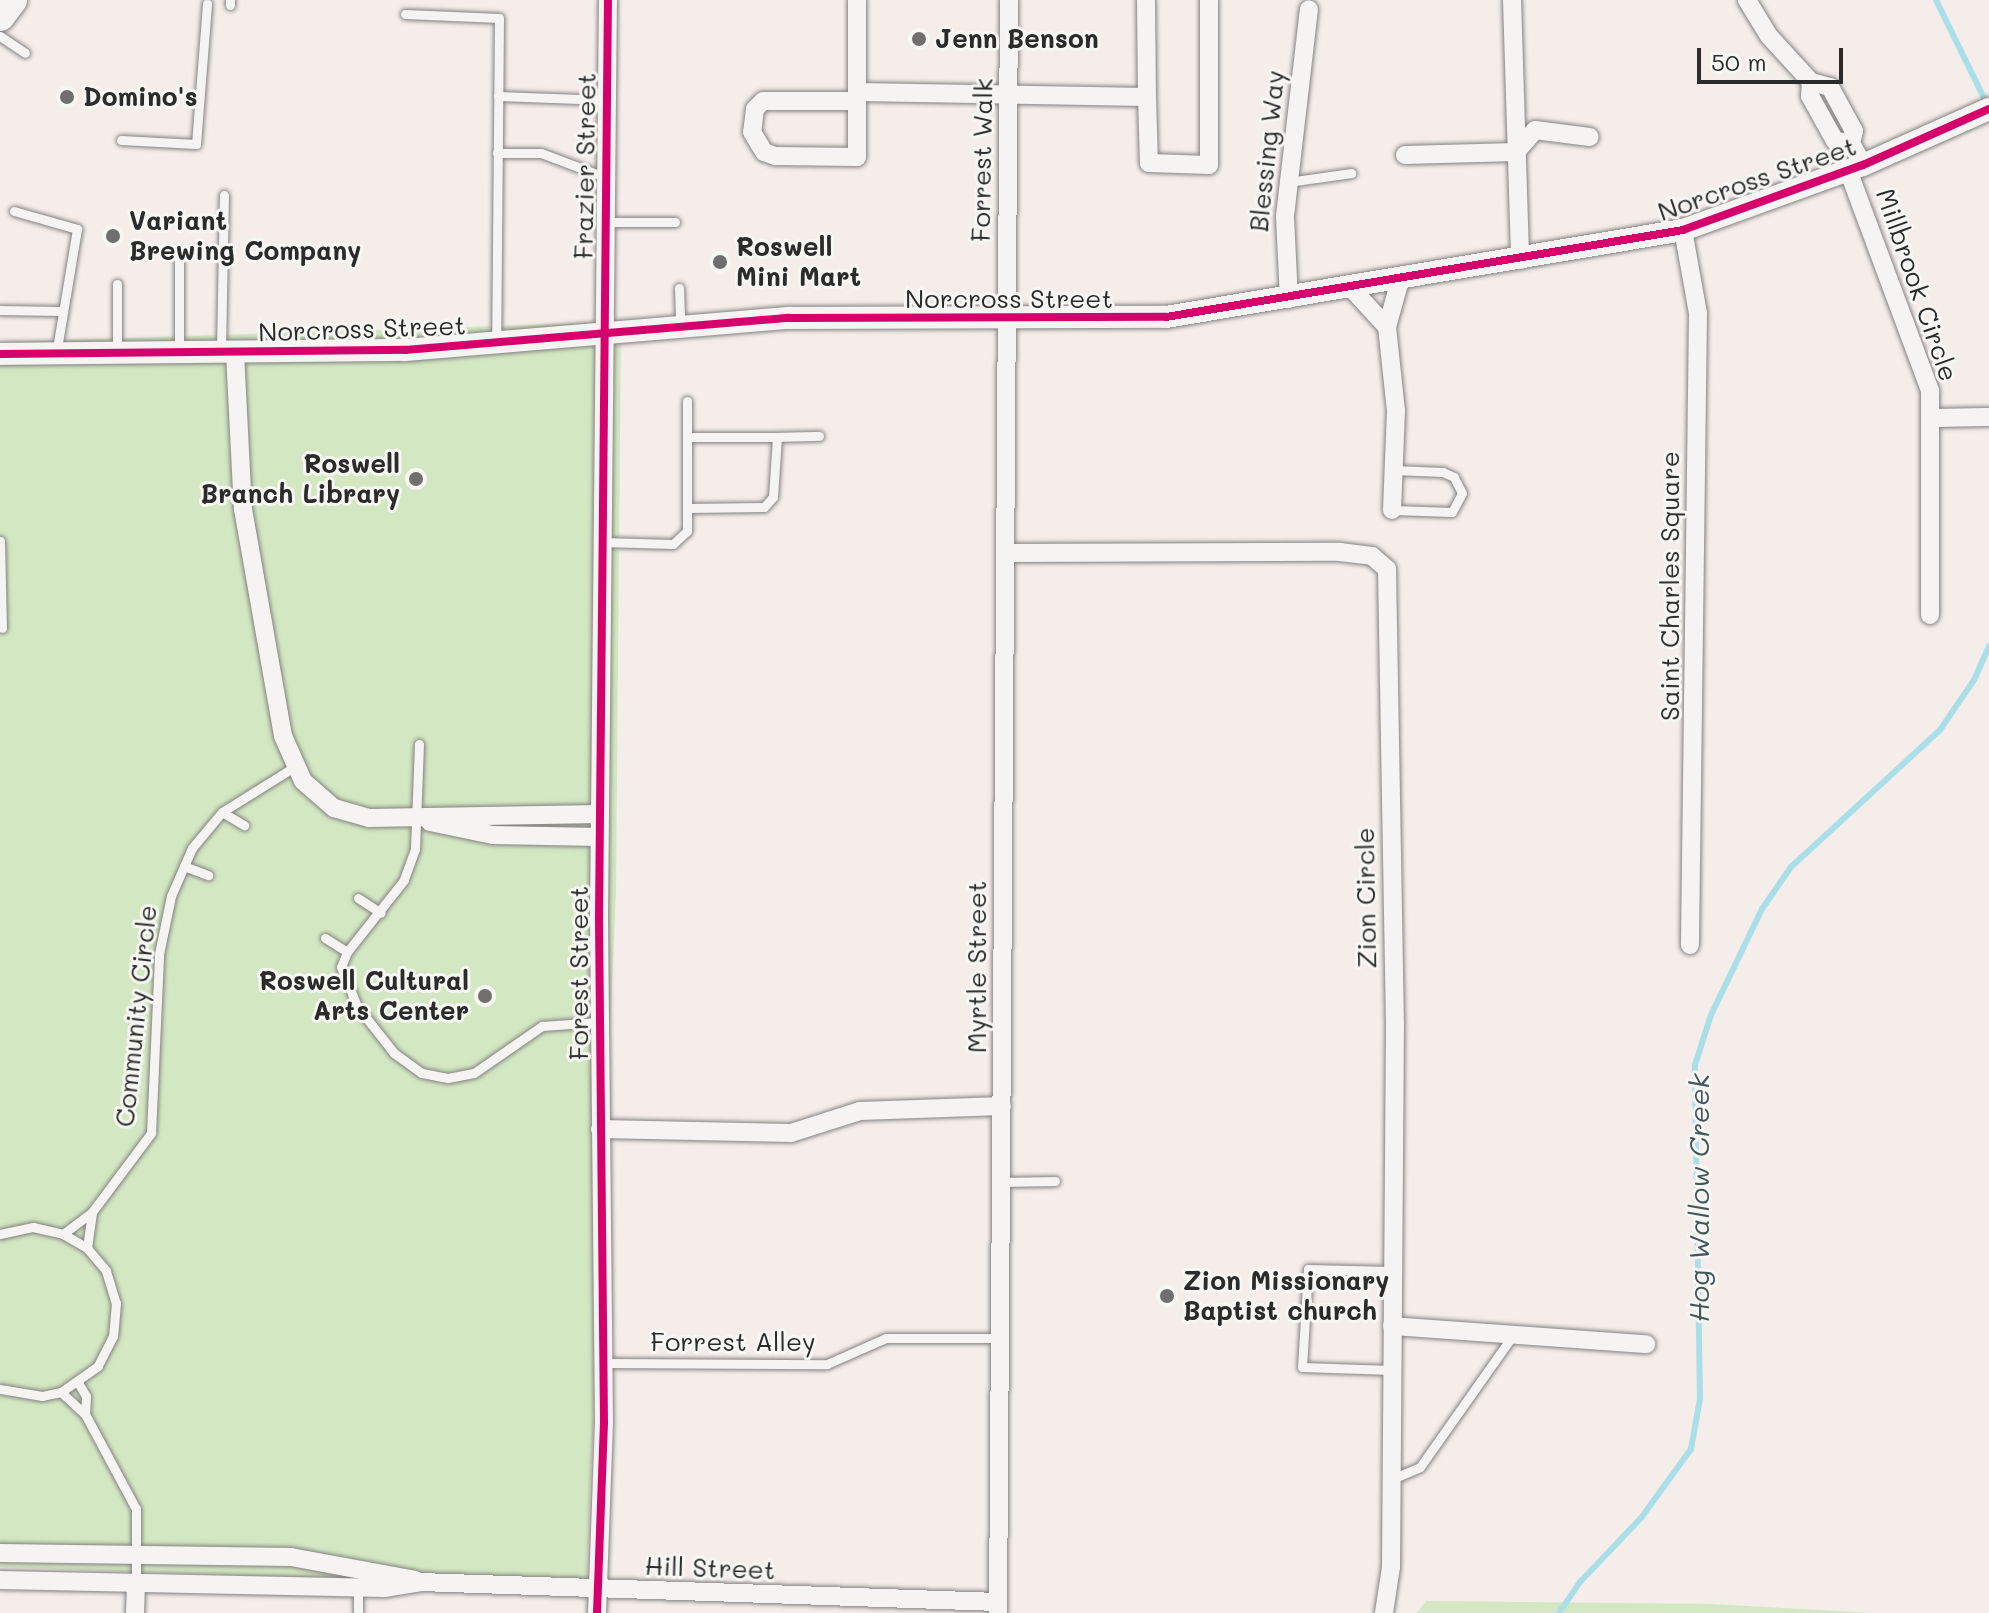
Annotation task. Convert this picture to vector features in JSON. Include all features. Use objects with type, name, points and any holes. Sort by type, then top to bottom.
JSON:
[{"type":"highway","points":[[0,16],[12,0]]},
{"type":"street","name":"Frazier Street","points":[[603,333],[608,0]]},
{"type":"street","points":[[857,0],[857,96],[857,157],[775,156],[764,152],[752,132],[755,109],[763,101],[857,96],[1008,94],[1147,97]]},
{"type":"street","name":"Forrest Walk","points":[[1006,320],[1009,0]]},
{"type":"street","points":[[1146,0],[1149,163],[1209,165],[1209,0]]},
{"type":"street","points":[[1512,0],[1520,260]]},
{"type":"street","points":[[1747,0],[1769,36],[1811,82],[1830,87],[1854,131],[1851,143],[1835,141],[1810,96],[1811,82]]},
{"type":"street","name":"Blessing Way","points":[[1289,299],[1284,265],[1288,182],[1309,9]]},
{"type":"street","points":[[1822,118],[1842,109]]},
{"type":"street","name":"Norcross Street","points":[[1,358],[56,354],[228,353],[496,344],[680,324],[831,317],[1006,320],[1166,317],[1352,289],[1683,230],[1855,168],[1979,113]]},
{"type":"street","points":[[1405,155],[1516,152],[1535,130],[1590,137]]},
{"type":"street","name":"Millbrook Circle","points":[[1851,143],[1855,168],[1923,366],[1931,418],[1930,615]]},
{"type":"street","name":"Saint Charles Square","points":[[1683,230],[1698,313],[1690,945]]},
{"type":"street","points":[[1392,510],[1396,411],[1387,327],[1400,280]]},
{"type":"street","points":[[1352,289],[1387,327]]},
{"type":"street","name":"Myrtle Street","points":[[998,1608],[1006,320]]},
{"type":"street","name":"Forest Street","points":[[597,1613],[604,1363],[599,1022],[603,333]]},
{"type":"street","points":[[228,353],[240,492],[283,736],[294,767],[312,791],[348,814],[419,819],[599,814]]},
{"type":"street","name":"Millbrook Circle","points":[[1931,418],[1989,417]]},
{"type":"street","name":"Zion Circle","points":[[1006,553],[1340,552],[1372,556],[1387,569],[1395,1023],[1391,1567],[1384,1613]]},
{"type":"street","points":[[419,819],[493,835],[599,837]]},
{"type":"street","points":[[600,1129],[791,1133],[860,1111],[1002,1106]]},
{"type":"street","points":[[1392,1326],[1646,1344]]},
{"type":"street","name":"Hill Street","points":[[0,1553],[291,1557],[420,1582]]},
{"type":"street","name":"Hill Street","points":[[0,1580],[358,1588],[420,1582],[998,1608]]},
{"type":"street","points":[[135,1613],[136,1584]]},
{"type":"lane","points":[[121,140],[196,144],[207,3]]},
{"type":"lane","points":[[405,14],[499,18],[496,344]]},
{"type":"lane","points":[[0,36],[25,53]]},
{"type":"lane","points":[[498,96],[606,100]]},
{"type":"lane","points":[[497,153],[541,153],[605,177]]},
{"type":"lane","points":[[1288,182],[1351,173]]},
{"type":"lane","points":[[224,195],[228,353]]},
{"type":"lane","points":[[14,211],[77,229],[60,311],[56,354]]},
{"type":"lane","points":[[604,222],[675,222]]},
{"type":"lane","points":[[179,253],[179,353]]},
{"type":"lane","points":[[117,284],[117,353]]},
{"type":"lane","points":[[679,288],[680,324]]},
{"type":"lane","points":[[0,310],[60,311]]},
{"type":"lane","points":[[601,542],[673,544],[687,531],[687,401]]},
{"type":"lane","points":[[687,437],[819,436]]},
{"type":"lane","points":[[687,508],[764,507],[773,497],[777,437]]},
{"type":"lane","points":[[1392,510],[1452,512],[1462,493],[1454,477],[1443,472],[1393,470]]},
{"type":"lane","points":[[0,541],[2,628]]},
{"type":"lane","points":[[419,744],[419,819],[404,880],[381,913],[347,952],[341,967],[357,1006],[394,1053],[422,1073],[448,1078],[474,1073],[542,1026],[599,1022]]},
{"type":"lane","name":"Community Circle","points":[[63,1234],[92,1212],[151,1133],[159,954],[171,896],[192,848],[222,812],[294,767]]},
{"type":"lane","points":[[222,812],[244,825]]},
{"type":"lane","points":[[184,866],[208,875]]},
{"type":"lane","points":[[358,898],[381,913]]},
{"type":"lane","points":[[325,938],[347,952]]},
{"type":"lane","points":[[1001,1182],[1055,1181]]},
{"type":"lane","name":"Community Circle","points":[[87,1248],[92,1212]]},
{"type":"lane","points":[[0,1234],[33,1227],[63,1234],[87,1248],[106,1271],[116,1303],[113,1336],[98,1366],[61,1392],[42,1396],[0,1389]]},
{"type":"lane","points":[[1392,1271],[1308,1269],[1302,1367],[1392,1370]]},
{"type":"lane","points":[[1392,1479],[1420,1467],[1513,1335]]},
{"type":"lane","name":"Forrest Alley","points":[[604,1363],[827,1364],[886,1338],[1000,1338]]},
{"type":"lane","points":[[77,1381],[86,1396],[85,1414]]},
{"type":"lane","points":[[61,1392],[85,1414],[136,1509],[136,1584]]},
{"type":"lane","points":[[358,1588],[358,1613]]},
{"type":"green space","points":[[621,322],[616,893],[586,1588],[0,1567],[0,342]]},
{"type":"green space","points":[[1426,1601],[1711,1604],[1873,1613],[1417,1613]]},
{"type":"waterway","name":"Hog Wallow Creek","points":[[1936,0],[1987,104]]},
{"type":"waterway","name":"Hog Wallow Creek","points":[[1559,1613],[1580,1582],[1641,1518],[1691,1449],[1700,1399],[1695,1065],[1711,1015],[1762,909],[1791,867],[1940,730],[1974,680],[1989,646]]},
{"type":"cycle path","points":[[597,1613],[604,1423],[599,916],[608,0]]},
{"type":"cycle path","points":[[0,354],[405,350],[789,318],[1166,317],[1683,230],[1863,165],[1989,109]]},
{"type":"place","name":"Jenn Benson","points":[[919,39]]},
{"type":"place","name":"Domino's","points":[[67,97]]},
{"type":"place","name":"Variant Brewing Company","points":[[113,236]]},
{"type":"place","name":"Roswell Mini Mart","points":[[720,262]]},
{"type":"place","name":"Roswell Branch Library","points":[[416,479]]},
{"type":"place","name":"Roswell Cultural Arts Center","points":[[485,996]]},
{"type":"place","name":"Zion Missionary Baptist church","points":[[1167,1296]]}]
